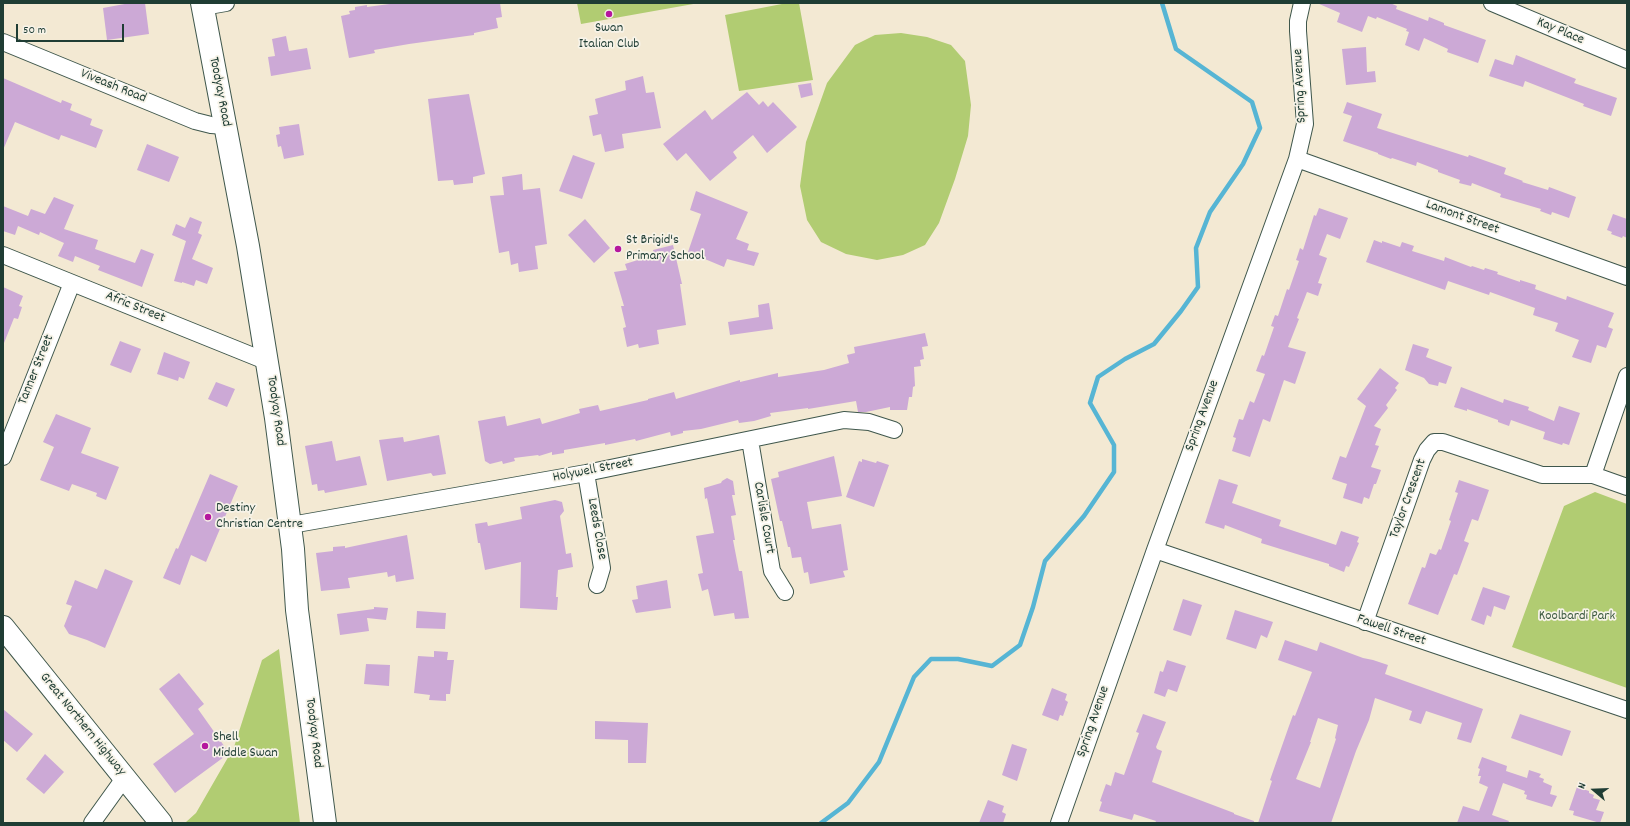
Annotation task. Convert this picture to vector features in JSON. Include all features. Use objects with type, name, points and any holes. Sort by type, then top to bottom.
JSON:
[{"type":"main road","name":"Toodyay Road","points":[[202,5],[248,246],[268,362],[291,525],[297,610],[325,823]]},
{"type":"main road","name":"Great Northern Highway","points":[[3,627],[161,823]]},
{"type":"street","points":[[202,5],[226,3]]},
{"type":"street","name":"Spring Avenue","points":[[1059,823],[1154,550],[1297,159],[1305,124],[1298,31],[1298,21],[1302,3]]},
{"type":"street","name":"Kay Place","points":[[1492,3],[1627,60]]},
{"type":"street","name":"Viveash Road","points":[[3,42],[195,120],[211,125],[225,126]]},
{"type":"street","name":"Lamont Street","points":[[1297,159],[1627,277]]},
{"type":"street","name":"Afric Street","points":[[3,255],[268,362]]},
{"type":"street","name":"Tanner Street","points":[[3,457],[72,283]]},
{"type":"street","points":[[1627,376],[1593,475],[1627,487]]},
{"type":"street","name":"Holywell Street","points":[[291,525],[586,473],[844,420],[869,422],[894,430]]},
{"type":"street","name":"Carlisle Court","points":[[750,440],[772,571],[785,592]]},
{"type":"street","name":"Taylor Crescent","points":[[1365,622],[1422,460],[1427,450],[1434,442],[1444,442],[1542,475],[1593,475]]},
{"type":"street","name":"Leeds Close","points":[[586,473],[602,568],[597,585]]},
{"type":"street","name":"Fawell Street","points":[[1154,550],[1627,710]]},
{"type":"street","points":[[92,823],[125,777]]},
{"type":"green space","name":"Swan Italian Club","points":[[577,3],[699,3],[581,24]]},
{"type":"green space","points":[[787,3],[799,3],[813,80],[739,91],[725,15]]},
{"type":"green space","points":[[901,33],[927,37],[951,45],[965,61],[971,105],[968,136],[955,179],[939,223],[925,245],[903,255],[877,260],[846,254],[821,242],[807,220],[800,186],[806,142],[827,83],[855,45],[875,35]]},
{"type":"green space","name":"Koolbardi Park","points":[[1595,492],[1627,504],[1627,688],[1512,647],[1564,506]]},
{"type":"green space","points":[[279,649],[300,823],[187,823],[186,822],[196,813],[234,747],[262,660]]},
{"type":"building","points":[[130,3],[145,3],[149,34],[107,40],[103,8]]},
{"type":"building","points":[[397,3],[500,3],[502,17],[496,18],[498,28],[474,33],[474,35],[374,50],[375,53],[349,58],[341,16],[350,14],[349,11],[355,10],[355,7]]},
{"type":"building","points":[[1317,3],[1390,3],[1397,6],[1396,9],[1428,21],[1429,17],[1444,23],[1444,25],[1486,40],[1478,63],[1447,52],[1448,49],[1424,38],[1419,51],[1405,45],[1409,32],[1406,31],[1407,29],[1377,17],[1376,19],[1368,16],[1362,32],[1337,22],[1340,13]]},
{"type":"building","points":[[286,36],[289,51],[307,48],[311,69],[271,76],[268,57],[275,56],[272,39]]},
{"type":"building","points":[[1366,47],[1367,72],[1375,71],[1376,82],[1346,85],[1342,49]]},
{"type":"building","points":[[1516,55],[1576,79],[1574,83],[1617,98],[1611,116],[1583,106],[1584,104],[1525,81],[1523,87],[1489,76],[1495,59],[1513,65]]},
{"type":"building","points":[[643,76],[646,93],[654,92],[661,128],[622,134],[624,148],[605,152],[601,134],[593,136],[589,116],[598,114],[595,99],[626,90],[625,81]]},
{"type":"building","points":[[3,78],[61,103],[62,100],[72,104],[70,110],[92,119],[90,125],[103,130],[96,148],[61,135],[59,140],[15,122],[3,150]]},
{"type":"building","points":[[811,83],[813,95],[801,98],[798,85]]},
{"type":"building","points":[[747,92],[759,105],[763,101],[768,107],[773,102],[797,127],[767,153],[753,135],[733,152],[737,158],[710,181],[686,153],[677,161],[663,144],[705,110],[712,120]]},
{"type":"building","points":[[469,94],[485,174],[473,177],[473,183],[454,185],[453,180],[438,181],[428,99]]},
{"type":"building","points":[[1347,102],[1382,114],[1377,128],[1468,157],[1469,155],[1506,168],[1504,174],[1523,181],[1522,182],[1548,190],[1549,187],[1576,197],[1569,218],[1552,212],[1551,215],[1540,211],[1541,209],[1500,197],[1501,194],[1472,183],[1471,186],[1459,183],[1460,180],[1417,162],[1416,166],[1392,158],[1391,159],[1343,141],[1352,116],[1343,113]]},
{"type":"building","points":[[299,124],[304,155],[284,159],[281,146],[278,147],[276,135],[280,134],[279,127]]},
{"type":"building","points":[[147,144],[179,157],[169,182],[137,170]]},
{"type":"building","points":[[573,155],[595,163],[582,199],[559,191]]},
{"type":"building","points":[[522,174],[523,190],[540,188],[547,244],[535,246],[538,269],[519,272],[518,263],[511,265],[509,251],[499,253],[490,196],[504,195],[502,177]]},
{"type":"building","points":[[696,191],[748,212],[736,239],[749,244],[747,250],[759,253],[754,266],[727,259],[724,267],[688,252],[701,214],[690,210]]},
{"type":"building","points":[[54,197],[74,205],[64,229],[98,240],[95,249],[135,263],[141,249],[154,254],[142,287],[98,270],[100,266],[75,256],[73,262],[58,256],[64,243],[40,232],[39,235],[18,226],[15,235],[3,231],[3,206],[28,216],[31,209],[45,214]]},
{"type":"building","points":[[1319,208],[1348,218],[1340,239],[1327,234],[1319,255],[1327,258],[1318,283],[1322,284],[1318,296],[1307,292],[1297,318],[1299,319],[1288,347],[1306,352],[1295,384],[1284,380],[1270,422],[1263,419],[1250,457],[1232,451],[1236,438],[1233,437],[1239,419],[1243,420],[1250,401],[1254,403],[1265,374],[1256,371],[1262,355],[1264,356],[1274,327],[1271,326],[1275,315],[1278,316],[1287,289],[1289,290],[1299,261],[1296,260],[1300,248],[1303,250],[1314,215],[1316,216]]},
{"type":"building","points":[[1613,214],[1627,219],[1627,238],[1623,236],[1622,238],[1611,234],[1612,232],[1607,230]]},
{"type":"building","points":[[190,217],[202,222],[198,233],[202,235],[192,259],[213,268],[207,284],[196,280],[194,286],[174,281],[186,241],[172,235],[176,224],[185,228]]},
{"type":"building","points":[[585,219],[610,248],[594,263],[568,235]]},
{"type":"building","points":[[1374,240],[1400,247],[1402,242],[1414,246],[1412,251],[1444,261],[1445,257],[1471,267],[1484,270],[1485,268],[1520,282],[1520,280],[1536,285],[1535,289],[1566,300],[1567,296],[1614,313],[1608,327],[1613,329],[1606,348],[1597,345],[1591,363],[1572,357],[1579,340],[1555,331],[1558,323],[1533,315],[1535,308],[1490,292],[1489,295],[1448,281],[1445,290],[1366,262]]},
{"type":"building","points":[[673,245],[682,284],[680,284],[686,325],[657,330],[659,344],[639,348],[638,344],[627,347],[623,328],[626,327],[621,306],[624,306],[614,272],[627,270],[625,264],[654,255],[653,250]]},
{"type":"building","points":[[3,287],[23,296],[19,306],[22,307],[18,319],[14,318],[4,343]]},
{"type":"building","points":[[769,303],[773,329],[730,335],[728,322],[759,317],[758,305]]},
{"type":"building","points":[[925,333],[928,346],[922,347],[924,359],[920,360],[921,366],[914,367],[915,386],[913,387],[912,397],[909,397],[907,410],[890,410],[890,407],[866,412],[858,412],[856,401],[808,409],[770,413],[771,416],[754,421],[739,423],[738,420],[701,429],[683,431],[683,433],[671,436],[670,432],[636,441],[635,439],[605,445],[605,443],[564,450],[564,453],[552,455],[552,452],[539,456],[514,458],[515,461],[503,464],[502,461],[490,464],[485,461],[478,421],[505,416],[507,426],[540,418],[542,424],[580,413],[579,409],[598,405],[600,411],[648,400],[674,392],[676,399],[740,380],[740,382],[778,373],[778,377],[824,370],[849,363],[847,355],[855,353],[854,347]]},
{"type":"building","points":[[120,341],[141,349],[131,373],[110,365]]},
{"type":"building","points":[[1413,344],[1429,349],[1426,357],[1452,367],[1446,384],[1439,382],[1438,386],[1429,384],[1424,378],[1405,370]]},
{"type":"building","points":[[164,352],[190,362],[184,379],[179,377],[178,381],[157,374]]},
{"type":"building","points":[[1380,368],[1399,383],[1395,388],[1397,390],[1386,405],[1388,408],[1374,426],[1381,429],[1375,445],[1379,446],[1371,467],[1381,470],[1369,499],[1364,497],[1362,504],[1343,498],[1347,484],[1332,479],[1340,456],[1346,458],[1366,406],[1357,399]]},
{"type":"building","points":[[216,382],[235,389],[227,407],[208,399]]},
{"type":"building","points":[[1461,387],[1503,403],[1504,399],[1529,407],[1528,410],[1554,421],[1559,406],[1580,413],[1569,445],[1563,443],[1562,445],[1543,439],[1545,432],[1511,420],[1509,426],[1498,422],[1498,420],[1467,409],[1467,411],[1454,407]]},
{"type":"building","points":[[56,414],[91,428],[81,453],[119,467],[106,500],[96,496],[97,493],[72,484],[69,491],[40,480],[54,447],[43,442]]},
{"type":"building","points":[[439,435],[446,474],[433,476],[431,473],[387,481],[379,440],[403,437],[404,442]]},
{"type":"building","points":[[332,441],[336,461],[360,456],[367,485],[325,493],[324,490],[318,491],[317,484],[312,485],[305,446]]},
{"type":"building","points":[[834,456],[842,496],[807,502],[812,529],[841,524],[848,570],[843,571],[845,577],[810,584],[808,572],[804,573],[801,557],[792,558],[782,521],[780,521],[771,479],[779,477],[778,472]]},
{"type":"building","points":[[862,459],[876,463],[877,461],[889,465],[874,507],[846,497],[859,461],[862,462]]},
{"type":"building","name":"Destiny Christian Centre","points":[[210,474],[238,486],[206,562],[191,555],[180,585],[163,578],[176,548],[178,549]]},
{"type":"building","points":[[727,478],[733,481],[735,495],[732,495],[736,515],[731,516],[735,540],[733,540],[739,571],[742,571],[749,618],[735,619],[734,613],[714,616],[708,589],[702,591],[698,574],[703,573],[696,536],[714,533],[707,498],[705,499],[704,488],[721,483]]},
{"type":"building","points":[[1219,479],[1238,485],[1232,503],[1281,520],[1279,526],[1336,545],[1341,531],[1359,537],[1357,542],[1359,543],[1349,567],[1346,566],[1344,572],[1329,566],[1329,564],[1261,543],[1262,539],[1225,525],[1224,529],[1205,523]]},
{"type":"building","points":[[1459,480],[1489,490],[1478,521],[1472,519],[1464,541],[1469,543],[1457,575],[1454,574],[1438,615],[1408,604],[1422,567],[1425,568],[1430,553],[1436,555],[1439,549],[1441,550],[1451,521],[1449,520],[1458,493],[1455,492]]},
{"type":"building","points":[[555,500],[562,502],[564,511],[560,516],[566,554],[571,553],[573,567],[558,570],[556,597],[558,597],[557,610],[520,608],[521,562],[485,570],[475,524],[487,522],[488,526],[522,519],[520,507]]},
{"type":"building","points":[[407,535],[414,579],[396,582],[395,575],[388,577],[387,572],[348,578],[350,588],[321,591],[316,553],[333,551],[333,547],[345,546],[345,548]]},
{"type":"building","points":[[105,569],[133,581],[105,648],[69,634],[64,626],[72,606],[66,604],[75,580],[97,589]]},
{"type":"building","points":[[667,580],[671,608],[636,613],[632,600],[638,599],[636,586]]},
{"type":"building","points":[[1483,587],[1510,596],[1505,610],[1494,606],[1491,617],[1487,615],[1484,625],[1471,620]]},
{"type":"building","points":[[1183,599],[1202,605],[1191,636],[1173,630]]},
{"type":"building","points":[[374,607],[388,608],[386,620],[367,618],[369,631],[340,635],[337,614],[374,609]]},
{"type":"building","points":[[1235,610],[1273,622],[1267,638],[1261,635],[1256,649],[1226,639]]},
{"type":"building","points":[[417,611],[446,613],[445,629],[416,628]]},
{"type":"building","points":[[1285,640],[1317,651],[1320,642],[1363,658],[1388,665],[1385,674],[1483,709],[1471,743],[1457,739],[1462,723],[1426,711],[1421,724],[1409,720],[1412,711],[1375,698],[1369,720],[1356,751],[1331,823],[1258,823],[1272,781],[1270,780],[1289,726],[1293,715],[1295,716],[1312,672],[1278,660]],"holes":[[[1318,718],[1338,725],[1336,739],[1320,788],[1296,779],[1311,742]]]},
{"type":"building","points":[[434,651],[448,652],[447,660],[454,660],[450,694],[446,694],[446,701],[429,700],[430,695],[414,693],[418,656],[434,657]]},
{"type":"building","points":[[1167,660],[1186,666],[1177,692],[1168,689],[1165,697],[1154,693],[1160,671],[1163,672]]},
{"type":"building","points":[[366,664],[390,665],[389,686],[364,684]]},
{"type":"building","points":[[179,673],[204,704],[198,709],[227,750],[221,754],[224,757],[175,793],[153,764],[194,734],[159,689]]},
{"type":"building","points":[[1052,688],[1067,694],[1065,700],[1068,702],[1063,716],[1060,715],[1058,721],[1042,715]]},
{"type":"building","points":[[3,709],[33,734],[17,752],[3,740]]},
{"type":"building","points":[[1143,714],[1166,722],[1156,747],[1162,751],[1152,782],[1254,821],[1254,823],[1155,823],[1156,821],[1134,814],[1132,820],[1099,811],[1102,802],[1100,801],[1106,784],[1111,786],[1115,772],[1124,775],[1139,733],[1136,732]]},
{"type":"building","points":[[1520,714],[1571,731],[1562,756],[1511,738]]},
{"type":"building","points":[[595,721],[648,723],[646,763],[628,763],[628,740],[595,739]]},
{"type":"building","points":[[1012,744],[1027,749],[1017,781],[1002,775]]},
{"type":"building","points":[[45,754],[64,772],[44,794],[26,779]]},
{"type":"building","points":[[1482,757],[1507,766],[1506,771],[1527,778],[1529,770],[1541,774],[1539,777],[1544,779],[1543,782],[1552,786],[1550,794],[1557,796],[1552,807],[1526,799],[1527,795],[1524,794],[1525,791],[1503,783],[1492,815],[1509,821],[1508,823],[1457,823],[1463,806],[1479,811],[1488,787],[1479,783],[1481,776],[1478,776],[1480,769],[1478,768]]},
{"type":"building","points":[[1577,787],[1589,791],[1589,793],[1594,795],[1593,798],[1600,800],[1596,810],[1604,812],[1600,823],[1573,815],[1574,811],[1569,810]]},
{"type":"building","points":[[988,800],[1004,806],[1002,812],[1006,814],[1003,823],[979,823]]},
{"type":"waterway","points":[[821,823],[848,803],[879,762],[914,677],[931,659],[958,659],[992,666],[1020,645],[1033,607],[1045,561],[1084,516],[1114,472],[1114,445],[1090,403],[1098,377],[1125,359],[1154,344],[1181,311],[1198,287],[1196,248],[1210,212],[1243,164],[1260,128],[1252,102],[1176,49],[1162,3]]},
{"type":"place","name":"Swan Italian Club","points":[[609,14]]},
{"type":"place","name":"St Brigid's Primary School","points":[[618,249]]},
{"type":"place","name":"Destiny Christian Centre","points":[[208,517]]},
{"type":"place","name":"Shell Middle Swan","points":[[205,746]]}]
